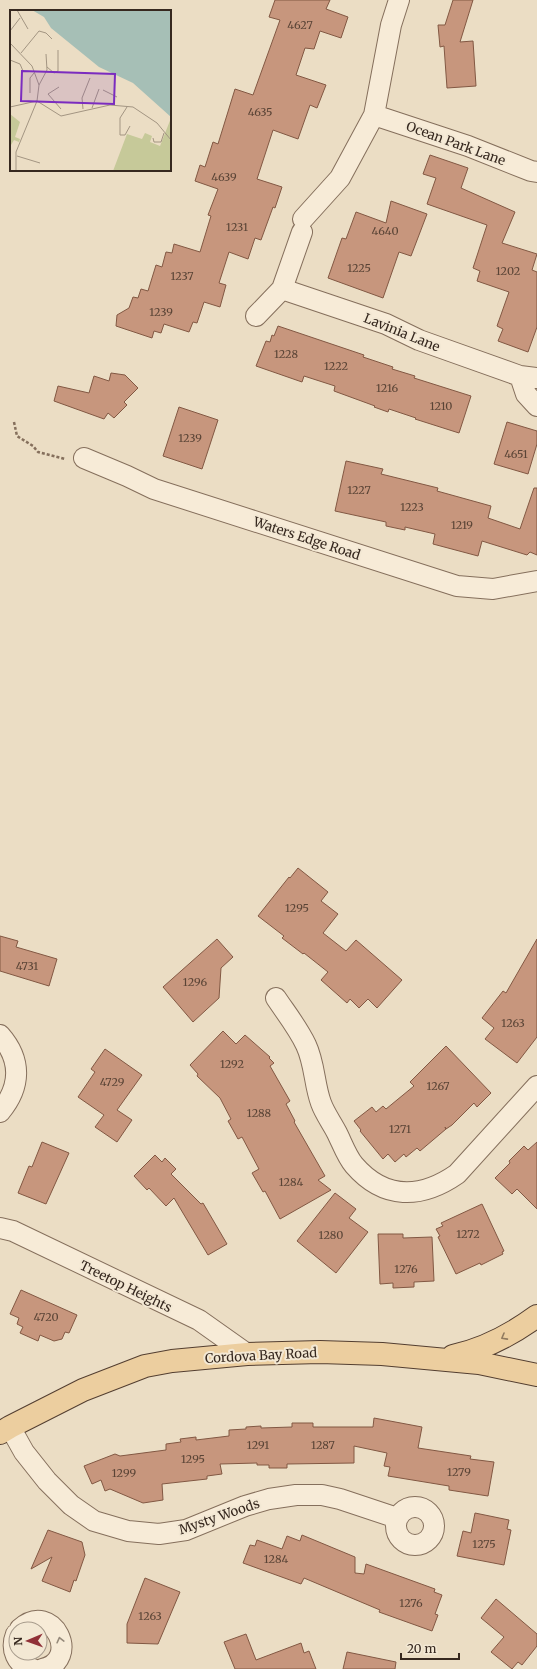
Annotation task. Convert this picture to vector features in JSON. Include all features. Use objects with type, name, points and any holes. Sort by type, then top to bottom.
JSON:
[{"type":"main road","points":[[441,1359],[474,1351],[493,1344],[537,1316]]},
{"type":"main road","name":"Cordova Bay Road","points":[[5,1430],[83,1390],[144,1366],[172,1361],[247,1354],[320,1352],[382,1354],[479,1363],[512,1368],[537,1375]]},
{"type":"street","points":[[256,316],[282,290],[303,225],[340,178],[374,115],[391,25],[399,0]]},
{"type":"street","name":"Ocean Park Lane","points":[[374,115],[468,146],[537,172]]},
{"type":"street","name":"Lavinia Lane","points":[[282,290],[386,324],[419,340],[529,377],[526,394],[537,406]]},
{"type":"street","name":"Waters Edge Road","points":[[84,458],[154,489],[458,586],[493,589],[537,581]]},
{"type":"street","points":[[276,998],[306,1044],[313,1064],[316,1088],[322,1104],[353,1164],[371,1181],[391,1191],[408,1193],[426,1190],[444,1183],[457,1174],[537,1086]]},
{"type":"street","points":[[0,1035],[7,1043],[13,1054],[16,1066],[16,1077],[14,1090],[8,1103],[0,1112]]},
{"type":"street","name":"Treetop Heights","points":[[0,1228],[13,1231],[199,1320],[247,1354]]},
{"type":"street","name":"Mysty Woods","points":[[5,1430],[47,1481],[71,1506],[94,1521],[128,1531],[159,1534],[186,1530],[245,1506],[269,1499],[296,1495],[322,1495],[340,1499],[397,1518]]},
{"type":"street","points":[[42,1669],[52,1665],[57,1660],[61,1652],[62,1644],[60,1637],[56,1630],[48,1624]]},
{"type":"street","points":[[20,1661],[22,1664],[33,1669]]},
{"type":"path","points":[[14,422],[17,436],[33,446],[38,452],[76,463],[84,458]]},
{"type":"building","points":[[275,0],[330,0],[326,9],[348,17],[341,38],[320,31],[314,49],[305,48],[296,75],[326,85],[317,108],[310,105],[298,139],[273,130],[257,179],[282,187],[275,208],[273,207],[261,240],[255,238],[248,259],[229,252],[219,283],[226,285],[220,307],[204,302],[197,323],[193,322],[189,332],[164,324],[161,333],[154,331],[152,338],[116,326],[117,315],[129,308],[133,297],[138,298],[141,289],[148,291],[156,265],[162,267],[166,252],[172,253],[174,244],[200,252],[211,216],[208,215],[218,189],[195,181],[200,165],[205,167],[213,142],[218,144],[235,89],[253,95],[280,20],[269,17]]},
{"type":"building","points":[[453,0],[473,0],[460,42],[473,41],[476,86],[447,88],[444,46],[440,47],[438,25],[445,25]]},
{"type":"building","points":[[430,155],[468,168],[461,188],[515,212],[502,243],[537,254],[532,270],[537,272],[537,327],[528,352],[498,341],[503,329],[497,326],[509,292],[477,281],[480,271],[473,268],[487,225],[427,204],[436,178],[423,174]]},
{"type":"building","points":[[391,201],[427,214],[411,256],[399,252],[383,298],[328,278],[342,238],[346,239],[356,212],[386,223]]},
{"type":"building","points":[[278,326],[364,355],[363,357],[393,367],[392,369],[415,376],[414,378],[471,396],[459,433],[389,409],[388,412],[374,407],[375,406],[334,391],[335,386],[304,376],[302,382],[256,366],[266,341],[270,342],[272,335],[274,336]]},
{"type":"building","points":[[111,373],[125,375],[138,388],[124,402],[127,405],[114,418],[108,413],[104,419],[54,401],[58,386],[89,393],[94,376],[109,381]]},
{"type":"building","points":[[179,407],[218,420],[202,469],[163,456]]},
{"type":"building","points":[[507,422],[537,431],[537,444],[528,474],[494,464]]},
{"type":"building","points":[[346,461],[383,469],[381,474],[438,488],[437,491],[491,506],[488,518],[520,529],[534,488],[537,488],[537,555],[530,552],[527,555],[482,541],[478,556],[433,544],[435,534],[405,527],[405,530],[386,526],[386,522],[335,511]]},
{"type":"building","points":[[298,868],[328,892],[321,901],[338,914],[323,933],[346,951],[356,940],[402,980],[377,1008],[368,999],[359,1008],[350,999],[347,1003],[321,980],[328,972],[282,938],[284,936],[258,916]]},
{"type":"building","points":[[0,936],[18,941],[16,947],[57,959],[49,986],[0,971]]},
{"type":"building","points":[[217,939],[233,957],[221,968],[219,998],[193,1022],[163,987]]},
{"type":"building","points":[[537,939],[537,1037],[517,1063],[485,1039],[494,1028],[482,1018],[503,991],[506,993]]},
{"type":"building","points":[[223,1031],[236,1044],[245,1035],[270,1057],[269,1058],[274,1063],[270,1066],[290,1101],[286,1104],[295,1121],[294,1122],[325,1176],[318,1180],[331,1190],[280,1219],[265,1191],[263,1192],[252,1173],[259,1169],[242,1137],[238,1139],[228,1121],[231,1119],[220,1098],[197,1076],[198,1074],[190,1065]]},
{"type":"building","points":[[446,1046],[491,1093],[477,1107],[474,1103],[420,1151],[417,1148],[406,1157],[404,1154],[395,1162],[388,1154],[383,1159],[360,1131],[361,1130],[354,1121],[372,1107],[376,1112],[383,1106],[386,1109],[414,1086],[410,1082]]},
{"type":"building","points":[[105,1049],[142,1075],[117,1110],[132,1120],[117,1142],[95,1127],[104,1115],[78,1097],[95,1072],[91,1069]]},
{"type":"building","points":[[42,1142],[69,1153],[46,1204],[18,1193],[29,1166],[32,1167]]},
{"type":"building","points":[[537,1142],[537,1209],[517,1189],[512,1194],[495,1178],[524,1146],[528,1150]]},
{"type":"building","points":[[155,1155],[162,1162],[165,1158],[176,1169],[171,1174],[201,1204],[203,1203],[227,1244],[208,1255],[174,1198],[166,1206],[149,1188],[147,1190],[134,1176]]},
{"type":"building","points":[[335,1193],[356,1209],[349,1218],[368,1232],[336,1273],[297,1241]]},
{"type":"building","points":[[482,1204],[504,1251],[502,1252],[503,1254],[481,1265],[480,1263],[456,1274],[438,1237],[440,1236],[436,1229],[443,1226],[441,1223]]},
{"type":"building","points":[[378,1234],[403,1234],[403,1238],[432,1237],[434,1281],[414,1282],[414,1287],[393,1288],[393,1283],[380,1284]]},
{"type":"building","points":[[21,1290],[77,1315],[69,1333],[65,1332],[62,1339],[54,1341],[40,1335],[38,1341],[20,1333],[23,1327],[17,1324],[19,1318],[10,1314]]},
{"type":"building","points":[[374,1418],[422,1427],[418,1448],[471,1456],[470,1459],[494,1462],[488,1496],[449,1490],[449,1486],[388,1476],[390,1467],[384,1466],[387,1453],[354,1446],[354,1463],[287,1464],[287,1468],[269,1468],[269,1465],[257,1465],[257,1463],[220,1464],[222,1474],[207,1476],[207,1479],[162,1484],[163,1500],[143,1503],[110,1489],[105,1491],[101,1480],[92,1484],[84,1466],[115,1454],[120,1456],[166,1450],[166,1444],[181,1442],[180,1439],[196,1437],[196,1440],[229,1436],[229,1430],[246,1429],[246,1427],[292,1427],[292,1423],[313,1423],[313,1427],[373,1427]]},
{"type":"building","points":[[475,1513],[509,1520],[507,1529],[511,1530],[504,1565],[457,1556],[463,1531],[471,1533]]},
{"type":"building","points":[[48,1530],[82,1542],[85,1555],[76,1581],[74,1580],[70,1592],[42,1581],[52,1557],[31,1569]]},
{"type":"building","points":[[302,1535],[355,1557],[355,1573],[364,1574],[366,1564],[435,1589],[434,1592],[442,1595],[435,1614],[438,1615],[432,1631],[379,1612],[380,1610],[304,1578],[301,1584],[243,1563],[250,1545],[255,1546],[257,1540],[282,1549],[287,1536],[300,1541]]},
{"type":"building","points":[[145,1578],[180,1592],[158,1644],[127,1643],[127,1624]]},
{"type":"building","points":[[496,1599],[537,1634],[537,1646],[522,1665],[518,1662],[512,1669],[491,1652],[504,1637],[481,1618]]},
{"type":"building","points":[[246,1634],[256,1660],[301,1643],[304,1653],[309,1651],[316,1669],[235,1669],[224,1642]]},
{"type":"building","points":[[347,1652],[396,1662],[395,1669],[343,1669]]}]
